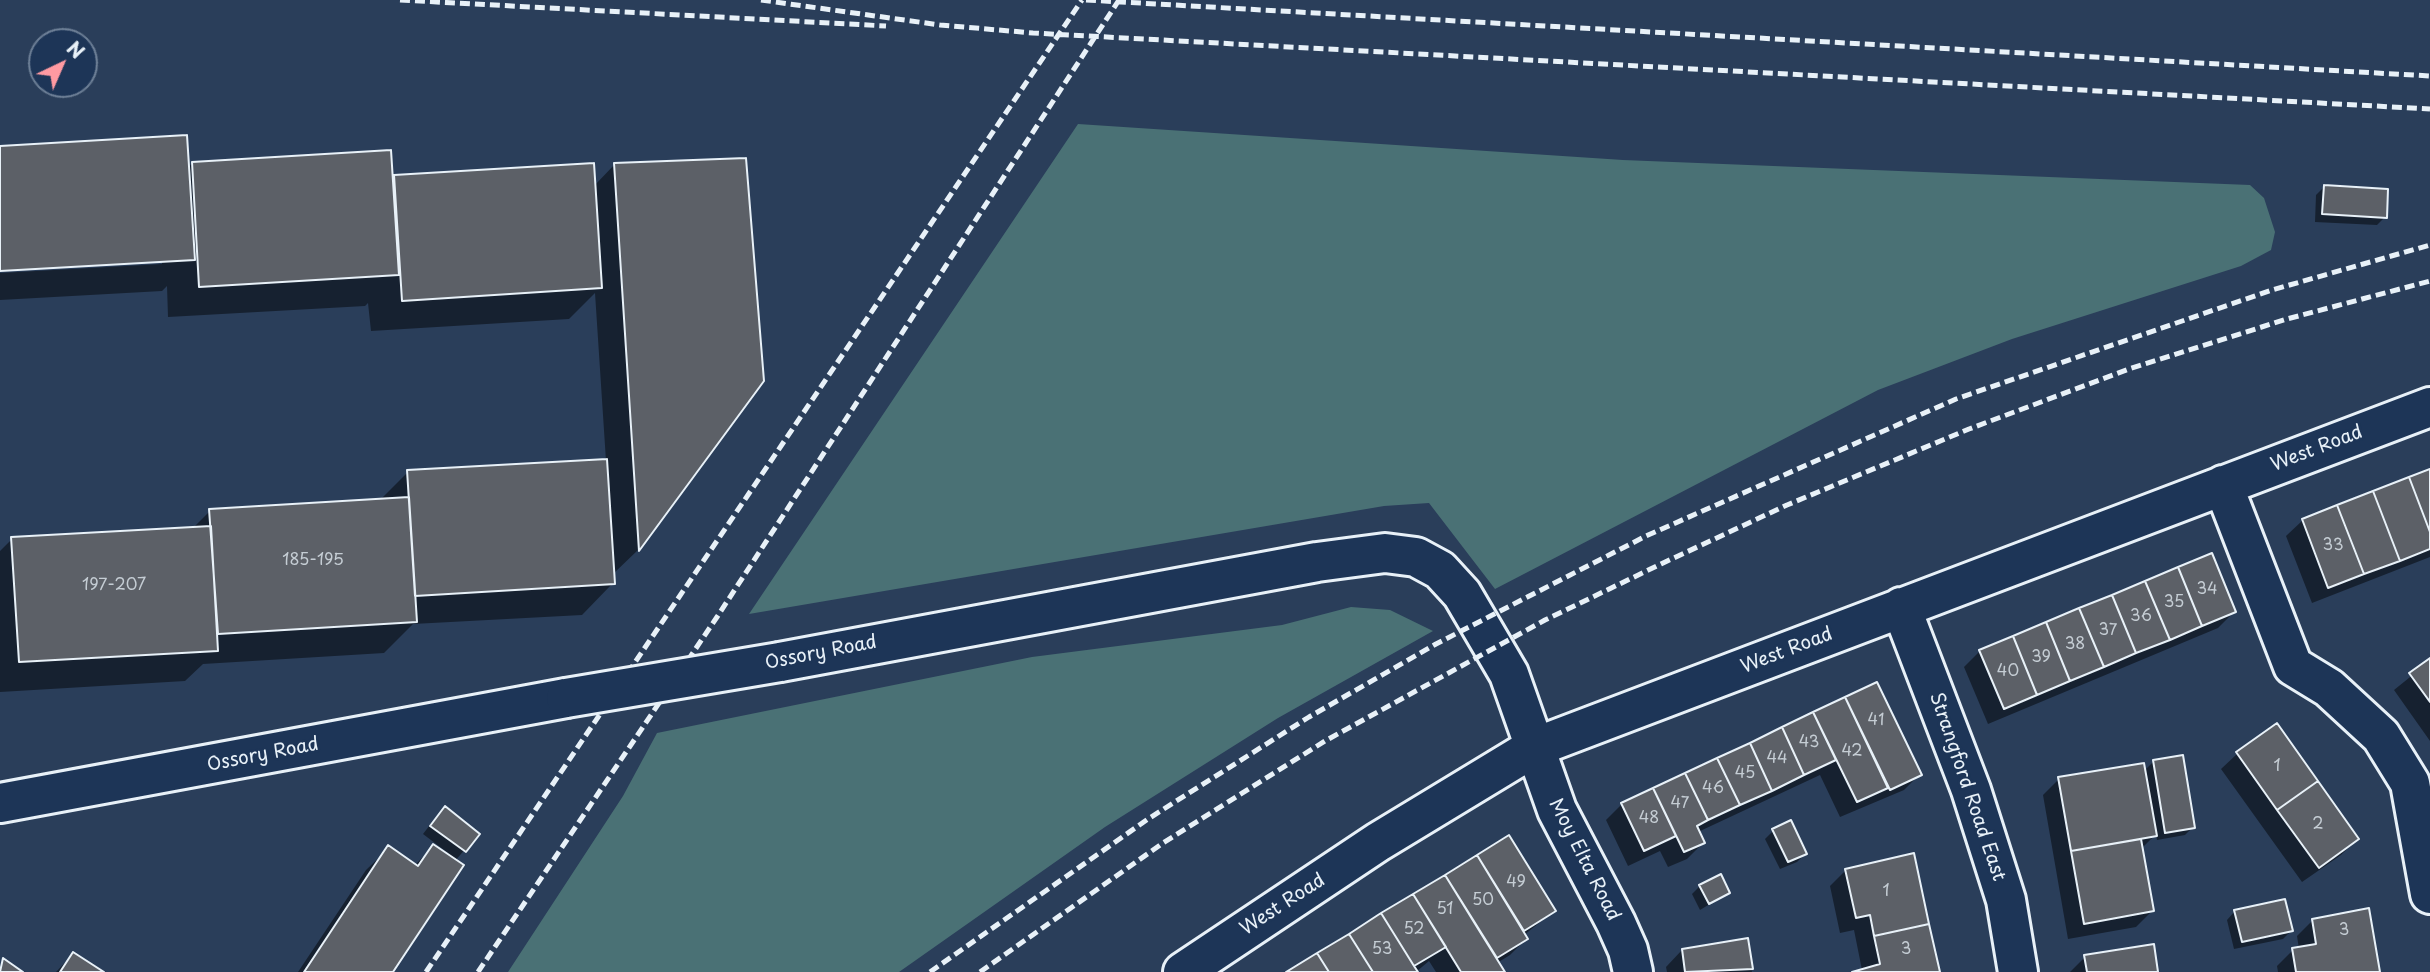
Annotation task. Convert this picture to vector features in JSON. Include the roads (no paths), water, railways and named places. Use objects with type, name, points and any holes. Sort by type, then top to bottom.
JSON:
[{"type":"street","name":"West Road","points":[[1208,965],[1378,842],[1533,748],[2430,407]]},
{"type":"street","points":[[2223,485],[2293,666],[2329,688],[2381,736],[2410,783],[2430,894]]},
{"type":"street","name":"Ossory Road","points":[[0,803],[1317,562],[1385,553],[1416,557],[1440,570],[1462,594],[1509,674],[1533,748]]},
{"type":"street","name":"Strangford Road East","points":[[1901,607],[1971,790],[2006,900],[2018,972]]},
{"type":"street","name":"Moy Elta Road","points":[[1533,748],[1557,810],[1628,950],[1633,972]]},
{"type":"railway","points":[[400,0],[886,26]]},
{"type":"railway","points":[[761,0],[940,25],[1033,33],[2430,109]]},
{"type":"railway","points":[[426,972],[1082,0]]},
{"type":"railway","points":[[1086,0],[2430,76]]},
{"type":"railway","points":[[478,972],[717,617],[1119,0]]},
{"type":"railway","points":[[930,972],[1148,819],[1309,717],[1436,644],[1646,536],[1956,399],[2272,290],[2430,245]]},
{"type":"railway","points":[[980,972],[1163,843],[1325,741],[1545,620],[1661,564],[1787,505],[1969,429],[2129,369],[2287,319],[2430,281]]}]
